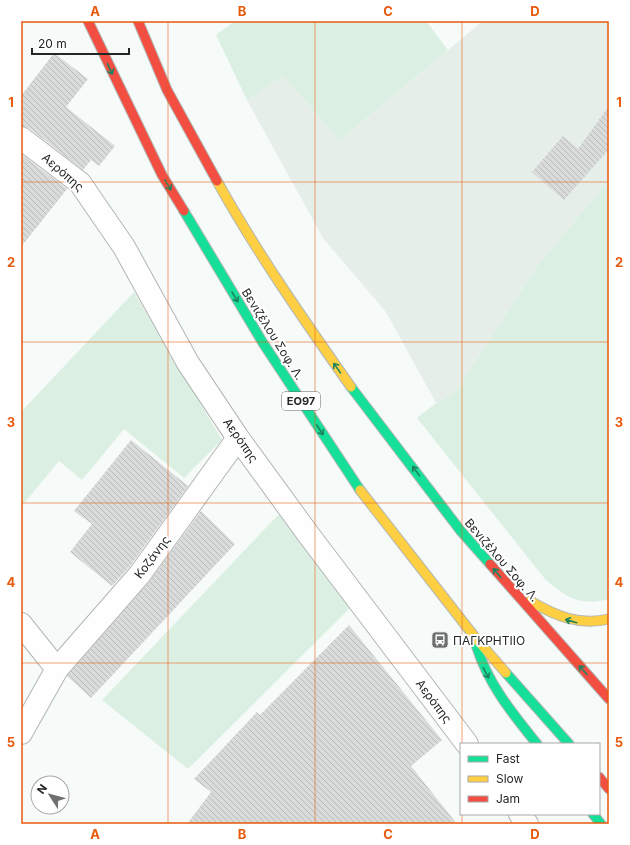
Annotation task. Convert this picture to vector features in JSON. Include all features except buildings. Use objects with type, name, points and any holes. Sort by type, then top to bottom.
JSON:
[{"type":"main road","name":"Βενιζέλου Σοφ. Λ.","points":[[88,21],[162,175],[263,343],[353,481],[474,636],[568,743]]},
{"type":"main road","name":"Βενιζέλου Σοφ. Λ.","points":[[138,21],[168,90],[236,215],[297,309],[357,396],[460,530],[609,699]]},
{"type":"main road","points":[[512,590],[548,611],[569,621],[592,623],[609,619]]},
{"type":"main road","points":[[474,636],[479,657],[486,674],[512,713],[536,743]]},
{"type":"main road","points":[[600,779],[609,789]]},
{"type":"main road","points":[[594,815],[601,824]]},
{"type":"street","name":"Αερόπης","points":[[21,138],[80,183],[124,246],[188,363],[238,438],[312,540],[466,743]]},
{"type":"street","name":"Κοζάνης","points":[[21,733],[57,669],[140,574],[238,438]]},
{"type":"street","points":[[21,624],[57,669]]},
{"type":"street","points":[[521,815],[527,824]]},
{"type":"shaded area","points":[[483,21],[609,21],[609,180],[539,264],[455,392],[436,403],[386,312],[323,238],[247,100],[283,76],[340,140]]},
{"type":"green space","points":[[235,21],[426,21],[448,50],[340,140],[283,76],[247,100],[216,35]]},
{"type":"green space","points":[[609,180],[609,599],[590,602],[574,599],[560,591],[545,579],[417,418],[436,403],[455,392],[539,264]]},
{"type":"green space","points":[[134,292],[222,440],[184,478],[124,429],[82,480],[59,461],[21,507],[21,412]]},
{"type":"green space","points":[[279,514],[350,608],[188,769],[102,700]]},
{"type":"traffic: fast","points":[[184,211],[263,343],[360,490]]},
{"type":"traffic: fast","points":[[351,387],[460,530],[490,564]]},
{"type":"traffic: fast","points":[[476,645],[487,673],[494,685],[536,743]]},
{"type":"traffic: fast","points":[[506,673],[568,743]]},
{"type":"traffic: fast","points":[[594,815],[601,824]]},
{"type":"traffic: slow","points":[[217,181],[248,234],[298,311],[351,387]]},
{"type":"traffic: slow","points":[[360,490],[474,636],[506,673]]},
{"type":"traffic: slow","points":[[530,601],[549,611],[568,618],[588,621],[609,619]]},
{"type":"traffic: jam","points":[[88,21],[162,175],[184,211]]},
{"type":"traffic: jam","points":[[138,21],[167,90],[217,181]]},
{"type":"traffic: jam","points":[[490,564],[609,699]]},
{"type":"traffic: jam","points":[[600,778],[609,789]]},
{"type":"place","name":"ΠΑΓΚΡΗΤΙΙΟ","points":[[440,640]]}]
